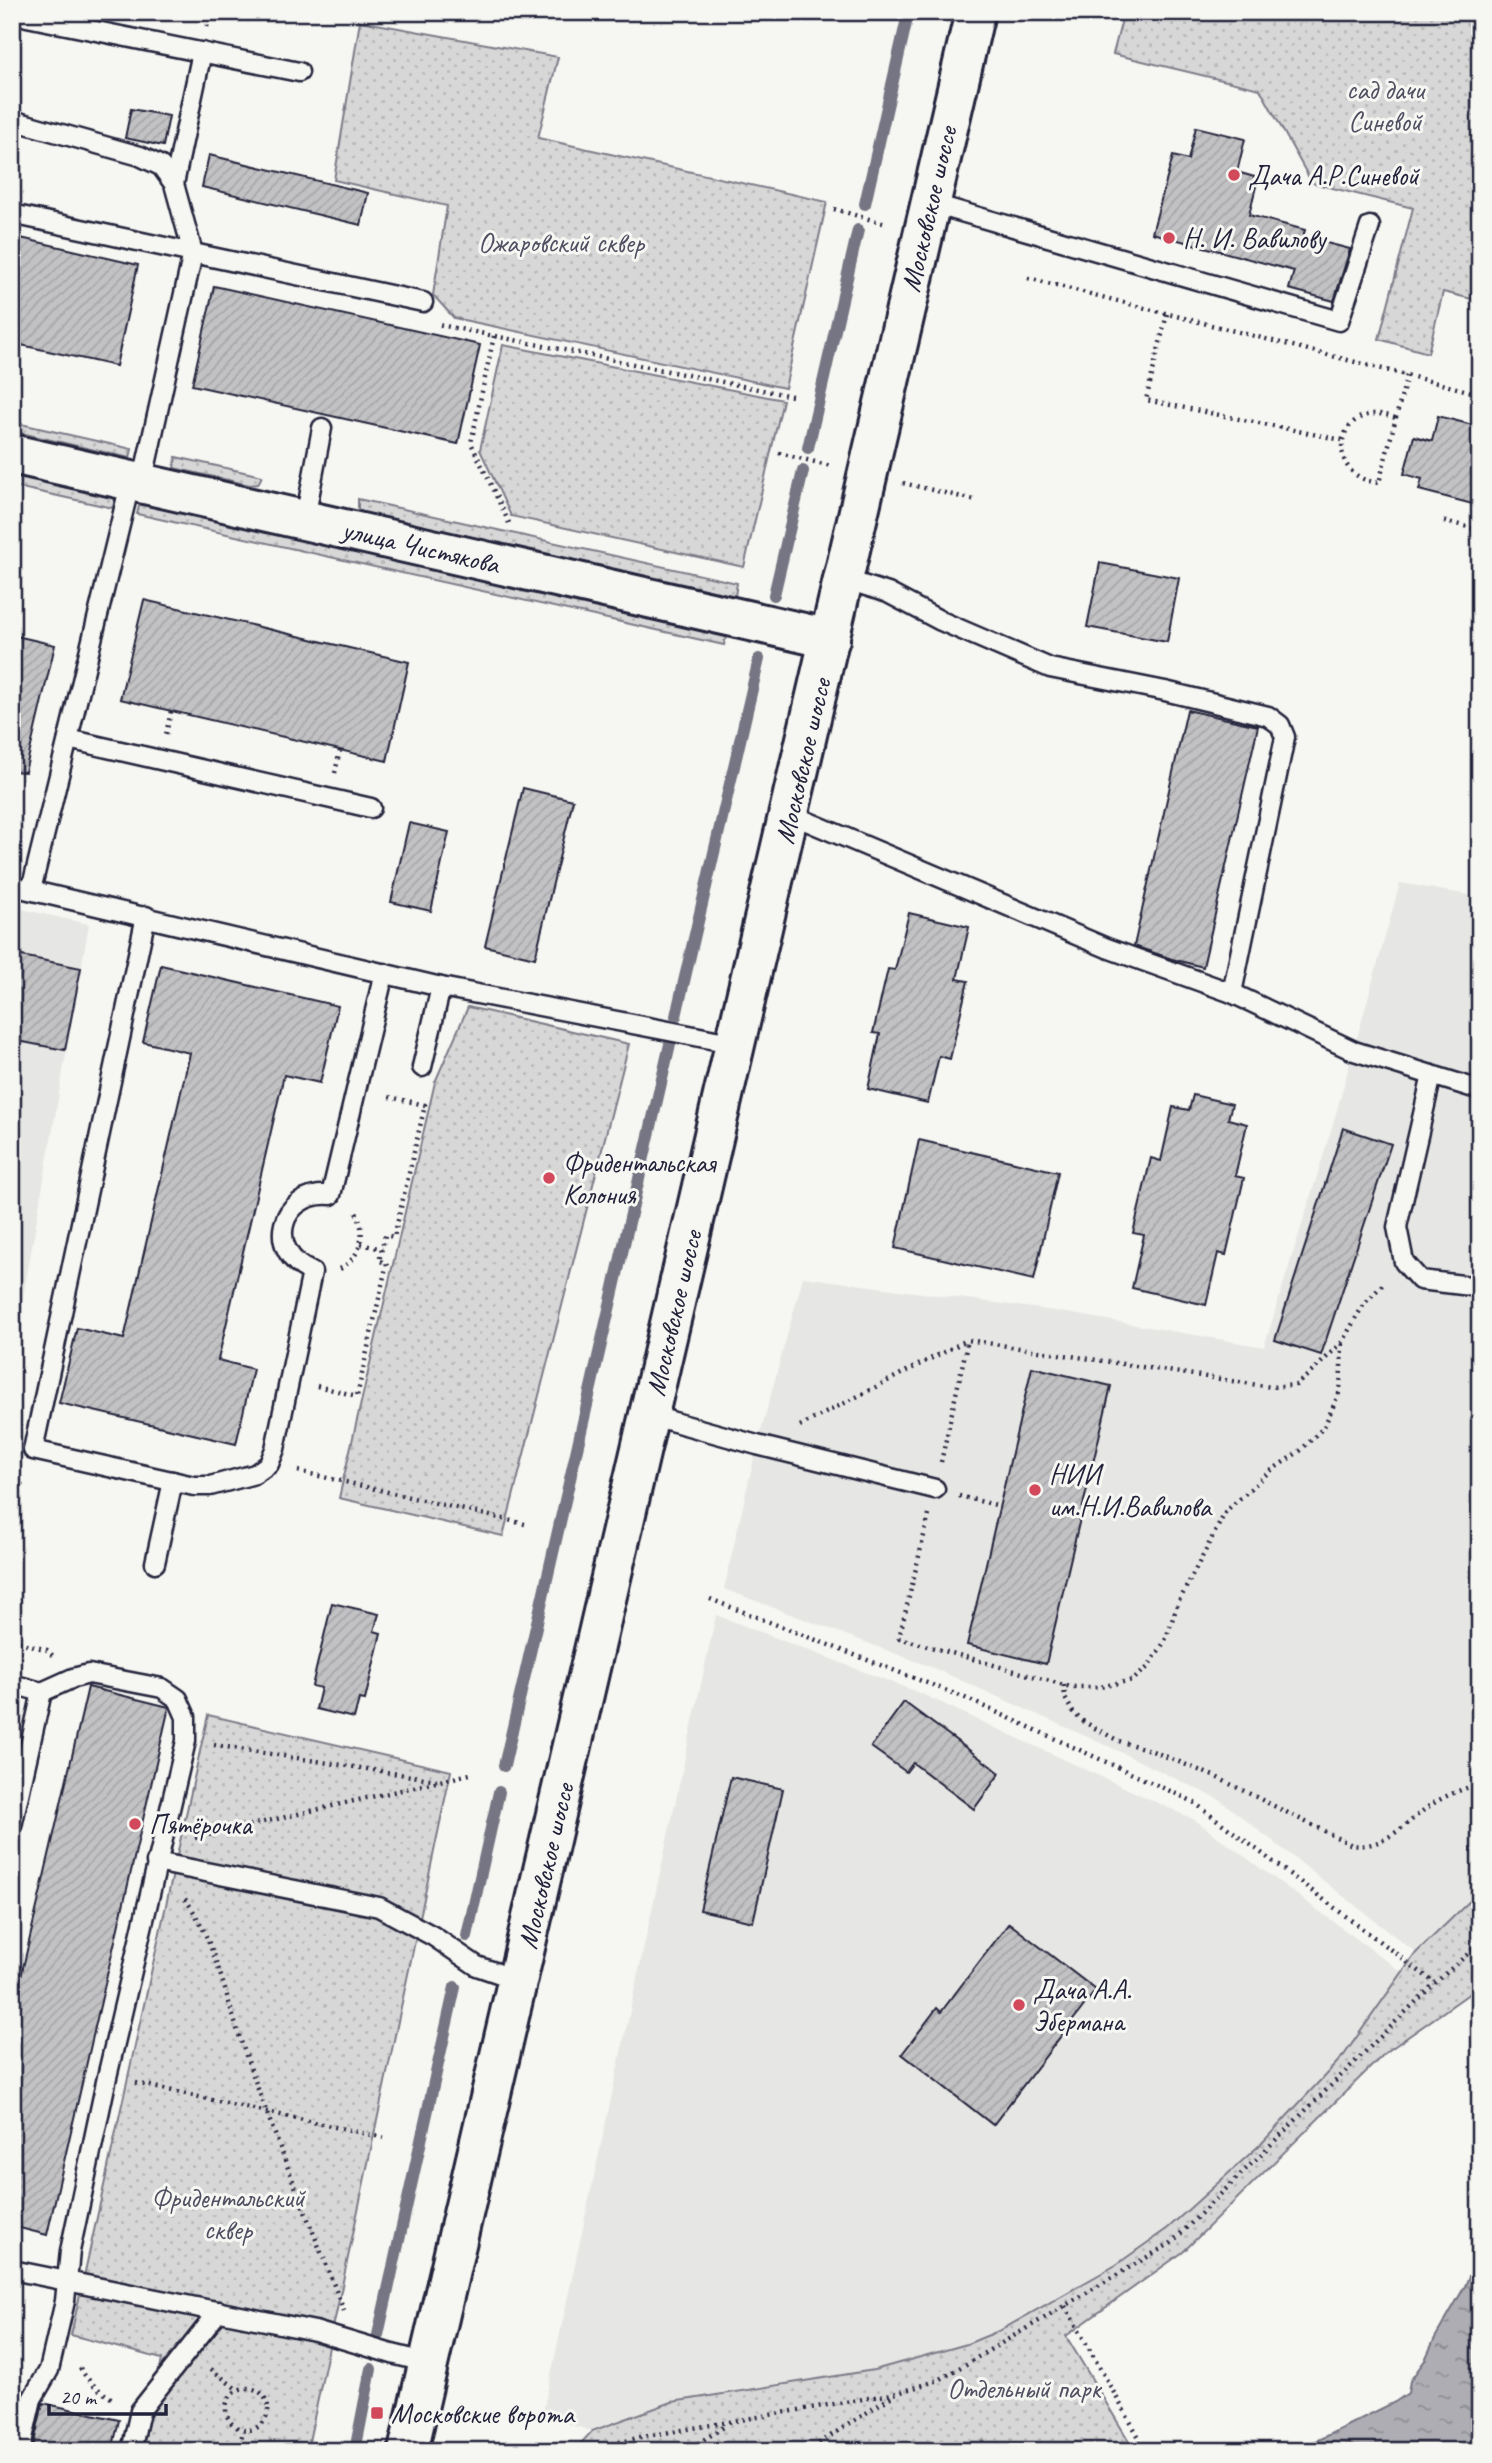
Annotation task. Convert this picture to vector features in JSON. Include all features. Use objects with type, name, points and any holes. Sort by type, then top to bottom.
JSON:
[{"type":"main road","name":"Московское шоссе","points":[[408,2451],[975,12]]},
{"type":"main road","name":"улица Чистякова","points":[[12,454],[830,639]]},
{"type":"lane","points":[[28,12],[27,17],[299,72]]},
{"type":"lane","points":[[174,184],[202,52]]},
{"type":"lane","points":[[12,120],[139,156],[161,166],[174,184],[193,253],[31,890]]},
{"type":"lane","points":[[930,203],[1339,321],[1370,226]]},
{"type":"lane","points":[[12,214],[424,302]]},
{"type":"lane","points":[[304,519],[322,428]]},
{"type":"lane","points":[[844,579],[888,593],[941,621],[1050,668],[1165,691],[1268,716],[1280,725],[1285,737],[1232,993]]},
{"type":"lane","points":[[68,739],[371,807]]},
{"type":"lane","points":[[790,814],[1107,948],[1232,993],[1354,1051],[1480,1090]]},
{"type":"lane","points":[[12,886],[441,988],[736,1044]]},
{"type":"lane","points":[[146,916],[33,1450],[194,1486],[225,1484],[256,1474],[269,1464],[312,1272],[292,1259],[282,1236],[284,1224],[296,1203],[307,1196],[331,1195],[384,973]]},
{"type":"lane","points":[[422,1068],[441,988]]},
{"type":"lane","points":[[1432,1075],[1397,1227],[1404,1262],[1420,1280],[1471,1286],[1480,1283]]},
{"type":"lane","points":[[649,1415],[935,1489]]},
{"type":"lane","points":[[155,1563],[173,1481]]},
{"type":"lane","points":[[12,1684],[42,1692],[89,1674],[162,1688],[178,1699],[186,1717],[186,1741],[107,2077],[70,2251],[50,2370],[32,2399],[20,2451]]},
{"type":"lane","points":[[12,1826],[42,1692]]},
{"type":"lane","points":[[158,1854],[379,1907],[433,1936],[477,1966],[518,1980]]},
{"type":"lane","points":[[12,2270],[315,2331],[429,2363]]},
{"type":"lane","points":[[131,2451],[139,2415],[219,2311]]},
{"type":"path","points":[[1028,278],[1480,394]]},
{"type":"path","points":[[424,302],[441,326],[792,396]]},
{"type":"path","points":[[1167,314],[1146,400],[1342,440]]},
{"type":"path","points":[[494,336],[471,443],[510,525]]},
{"type":"path","points":[[1395,418],[1383,413],[1370,414],[1357,418],[1348,428],[1342,440],[1342,453],[1346,465],[1354,475],[1379,483],[1406,375]]},
{"type":"path","points":[[779,453],[842,468]]},
{"type":"path","points":[[899,482],[974,500]]},
{"type":"path","points":[[1444,520],[1480,530]]},
{"type":"path","points":[[289,1380],[357,1395],[387,1263],[379,1261],[385,1235],[394,1237],[425,1105],[356,1089]]},
{"type":"path","points":[[312,1272],[325,1274],[348,1265],[361,1244],[363,1231],[360,1219],[343,1199],[331,1195]]},
{"type":"path","points":[[361,1244],[382,1249]]},
{"type":"path","points":[[762,1446],[968,1339],[1271,1387],[1296,1385],[1342,1342],[1364,1304],[1404,1262]]},
{"type":"path","points":[[968,1339],[899,1638],[1064,1685],[1100,1687],[1133,1680],[1148,1667],[1165,1641],[1178,1603],[1226,1511],[1269,1472],[1300,1451],[1324,1427],[1340,1391],[1342,1342]]},
{"type":"path","points":[[12,1511],[33,1450]]},
{"type":"path","points":[[269,1464],[529,1525]]},
{"type":"path","points":[[935,1489],[1000,1506]]},
{"type":"path","points":[[710,1599],[962,1697],[1192,1801],[1435,1983]]},
{"type":"path","points":[[12,1640],[47,1650],[73,1678]]},
{"type":"path","points":[[1064,1685],[1065,1698],[1073,1712],[1087,1724],[1119,1741],[1150,1749],[1216,1777],[1352,1845],[1363,1847],[1396,1834],[1431,1805],[1480,1784]]},
{"type":"path","points":[[207,1744],[442,1781]]},
{"type":"path","points":[[345,2312],[266,2112],[204,1933],[194,1910],[158,1854],[470,1774]]},
{"type":"path","points":[[585,2451],[641,2437],[898,2393],[939,2380],[1171,2244],[1435,1983],[1480,1943]]},
{"type":"path","points":[[107,2077],[385,2138]]},
{"type":"path","points":[[1066,2306],[1140,2439],[1139,2451]]},
{"type":"path","points":[[59,2326],[86,2378],[98,2389],[139,2415]]},
{"type":"path","points":[[243,2388],[251,2388],[263,2395],[269,2409],[267,2417],[258,2428],[243,2431],[228,2420],[225,2407],[231,2395],[243,2388]]},
{"type":"path","points":[[807,2451],[898,2393]]},
{"type":"path","points":[[686,2451],[731,2422]]},
{"type":"path","points":[[239,2451],[243,2431]]},
{"type":"shaded area","points":[[1400,883],[1480,897],[1480,1891],[1416,1953],[1220,1800],[931,1667],[724,1589],[757,1445],[803,1277],[1055,1311],[1264,1347],[1333,1124]]},
{"type":"shaded area","points":[[12,907],[89,924],[12,1360]]},
{"type":"shaded area","points":[[716,1615],[922,1694],[1195,1820],[1402,1972],[1344,2055],[1262,2143],[1168,2228],[1116,2265],[1072,2291],[1001,2330],[967,2344],[874,2370],[672,2402],[592,2431],[542,2416]]},
{"type":"green space","name":"сад дачи Синевой","points":[[1124,12],[1480,12],[1480,301],[1443,292],[1428,353],[1379,339],[1413,208],[1312,183],[1260,89],[1113,54]]},
{"type":"green space","name":"Ожаровский сквер","points":[[360,21],[558,57],[538,138],[827,202],[785,388],[454,318],[433,295],[447,206],[334,180]]},
{"type":"green space","points":[[503,345],[783,400],[744,567],[511,516],[480,450]]},
{"type":"green space","points":[[12,422],[132,449],[130,458],[12,431]]},
{"type":"green space","points":[[176,457],[262,476],[258,484],[250,485],[174,468]]},
{"type":"green space","points":[[12,474],[115,497],[113,508],[12,486]]},
{"type":"green space","points":[[358,499],[737,583],[735,596],[365,514],[358,509]]},
{"type":"green space","points":[[140,502],[727,633],[724,645],[137,514]]},
{"type":"green space","points":[[468,1007],[629,1044],[503,1536],[339,1498],[435,1082]]},
{"type":"green space","name":"Фридентальский сквер","points":[[208,1715],[451,1771],[307,2451],[142,2451],[162,2359],[71,2335]]},
{"type":"green space","name":"Отдельный парк","points":[[1480,1891],[1480,1986],[1385,2053],[1183,2252],[1066,2336],[1135,2451],[574,2451],[592,2431],[672,2402],[874,2370],[967,2344],[1001,2330],[1116,2265],[1168,2228],[1262,2143],[1344,2055],[1416,1953]]},
{"type":"water","points":[[1480,2248],[1480,2451],[1291,2451],[1395,2402],[1408,2393],[1410,2381],[1425,2360],[1465,2286]]},
{"type":"building","points":[[131,109],[169,116],[163,146],[125,138]]},
{"type":"building","points":[[1196,127],[1245,139],[1237,172],[1258,178],[1249,215],[1305,230],[1303,237],[1350,249],[1334,301],[1289,289],[1294,271],[1152,233],[1173,156],[1188,160]]},
{"type":"building","points":[[209,155],[368,193],[361,225],[202,187]]},
{"type":"building","points":[[12,236],[138,265],[116,366],[12,343]]},
{"type":"building","points":[[214,286],[480,345],[458,444],[192,385]]},
{"type":"building","points":[[1438,416],[1480,427],[1480,506],[1419,490],[1422,479],[1404,474],[1414,436],[1432,441]]},
{"type":"building","points":[[1100,563],[1179,578],[1167,642],[1087,627]]},
{"type":"building","points":[[144,600],[409,662],[387,761],[120,699]]},
{"type":"building","points":[[12,635],[55,645],[25,772],[12,771]]},
{"type":"building","points":[[1187,710],[1258,726],[1203,967],[1134,946]]},
{"type":"building","points":[[523,788],[573,800],[535,958],[485,946]]},
{"type":"building","points":[[409,823],[449,832],[431,911],[391,902]]},
{"type":"building","points":[[909,913],[969,927],[957,979],[968,981],[950,1059],[939,1056],[928,1103],[868,1089],[880,1034],[873,1033],[888,969],[895,970]]},
{"type":"building","points":[[12,954],[81,968],[65,1050],[12,1040]]},
{"type":"building","points":[[161,965],[338,1006],[320,1083],[284,1075],[218,1360],[253,1369],[236,1444],[59,1403],[77,1328],[124,1339],[190,1053],[143,1042]]},
{"type":"building","points":[[1193,1095],[1232,1104],[1228,1119],[1247,1124],[1235,1176],[1244,1178],[1226,1255],[1218,1253],[1206,1305],[1132,1288],[1144,1235],[1133,1233],[1151,1158],[1161,1161],[1173,1107],[1189,1110]]},
{"type":"building","points":[[1343,1128],[1391,1144],[1321,1355],[1275,1340]]},
{"type":"building","points":[[919,1140],[1058,1172],[1034,1280],[895,1248]]},
{"type":"building","points":[[1032,1367],[1111,1386],[1046,1664],[967,1645]]},
{"type":"building","points":[[332,1603],[379,1614],[374,1631],[381,1633],[365,1700],[359,1699],[354,1718],[316,1709],[321,1688],[312,1686]]},
{"type":"building","points":[[88,1687],[169,1707],[47,2235],[12,2226],[12,2015]]},
{"type":"building","points":[[904,1702],[1000,1773],[974,1809],[913,1763],[906,1772],[871,1747]]},
{"type":"building","points":[[731,1777],[783,1789],[753,1922],[700,1910]]},
{"type":"building","points":[[1009,1923],[1096,1990],[993,2125],[902,2054],[937,2008],[941,2012]]},
{"type":"building","points":[[43,2403],[119,2420],[112,2451],[32,2451]]},
{"type":"waterway","points":[[865,204],[906,23]]},
{"type":"waterway","points":[[808,448],[858,230]]},
{"type":"waterway","points":[[774,595],[803,471]]},
{"type":"waterway","points":[[676,1016],[759,659]]},
{"type":"waterway","points":[[504,1766],[670,1044]]},
{"type":"waterway","points":[[467,1936],[499,1792]]},
{"type":"waterway","points":[[378,2335],[455,1987]]},
{"type":"waterway","points":[[355,2451],[371,2369]]},
{"type":"place","name":"Дача А.Р.Синевой","points":[[1234,175]]},
{"type":"place","name":"Н. И. Вавилову","points":[[1169,238]]},
{"type":"place","name":"Фридентальская Колония","points":[[549,1178]]},
{"type":"place","name":"НИИ им.Н.И.Вавилова","points":[[1035,1490]]},
{"type":"place","name":"Пятёрочка","points":[[135,1824]]},
{"type":"place","name":"Дача А.А. Эбермана","points":[[1019,2005]]},
{"type":"place","name":"Московские ворота","points":[[377,2413]]}]
